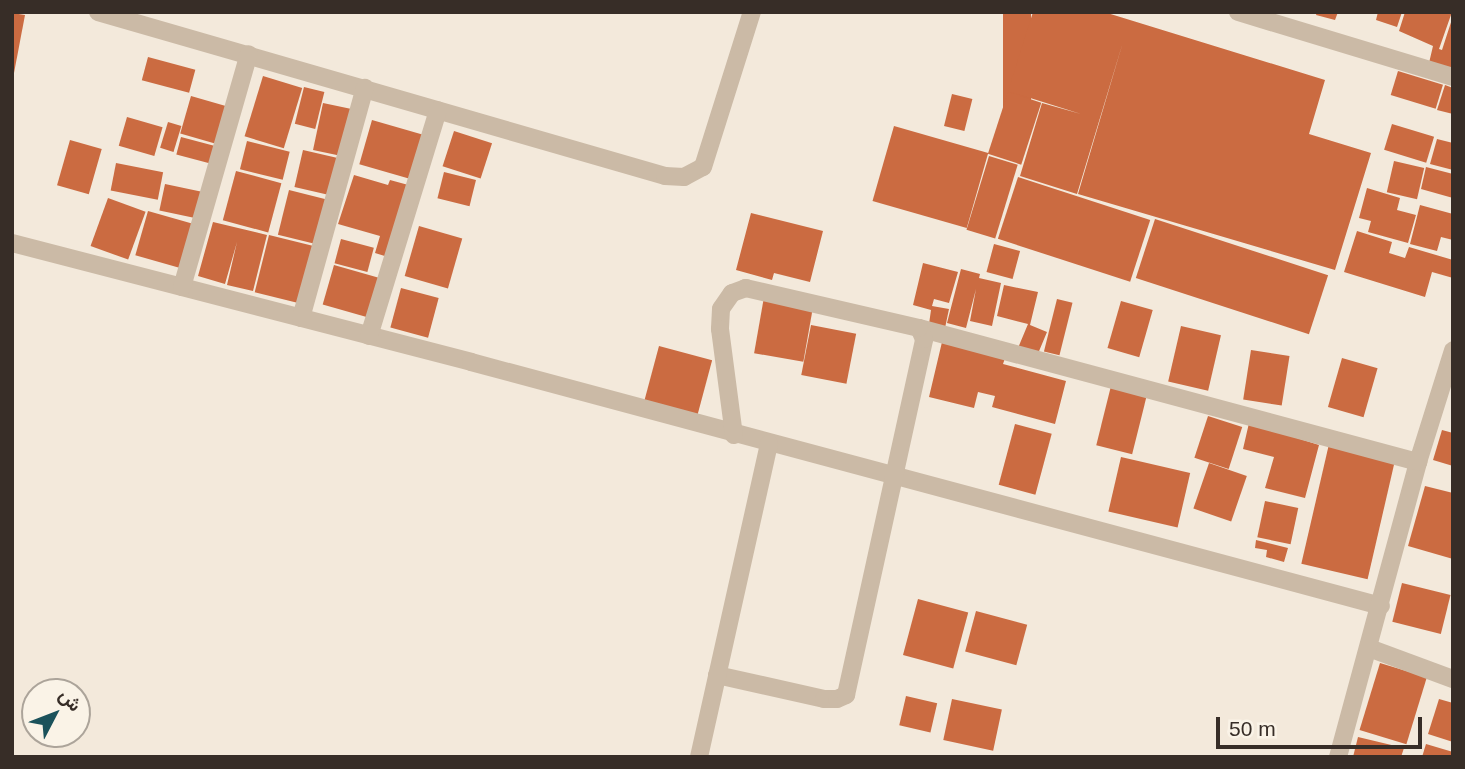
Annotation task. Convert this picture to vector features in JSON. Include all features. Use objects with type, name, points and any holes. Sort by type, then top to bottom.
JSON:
[{"type":"street","points":[[97,12],[666,176],[684,177],[704,167],[752,12]]},
{"type":"street","points":[[1238,12],[1453,77]]},
{"type":"street","points":[[182,287],[249,54]]},
{"type":"street","points":[[301,318],[365,88]]},
{"type":"street","points":[[369,336],[438,110]]},
{"type":"street","points":[[12,243],[1381,606]]},
{"type":"street","points":[[734,435],[720,329],[721,309],[732,293],[746,288],[919,328],[1418,462]]},
{"type":"street","points":[[717,675],[824,699],[837,699],[846,695],[896,478],[924,339],[919,328]]},
{"type":"street","points":[[1338,757],[1418,462],[1452,357]]},
{"type":"street","points":[[698,757],[769,444]]},
{"type":"street","points":[[1369,648],[1453,679]]},
{"type":"building","points":[[1003,12],[1031,12],[1031,125],[1003,125]]},
{"type":"building","points":[[1033,12],[1104,12],[1325,80],[1309,134],[1371,153],[1335,270],[1078,194],[1123,42],[1077,194],[1020,176],[1042,103],[1081,114],[1008,91]]},
{"type":"building","points":[[1317,12],[1338,12],[1335,20],[1316,15]]},
{"type":"building","points":[[1378,12],[1402,12],[1397,27],[1376,20]]},
{"type":"building","points":[[1405,12],[1452,12],[1439,49],[1442,50],[1453,16],[1453,70],[1429,63],[1433,46],[1399,31]]},
{"type":"building","points":[[12,13],[25,15],[14,73],[12,73]]},
{"type":"building","points":[[148,57],[195,70],[189,93],[142,80]]},
{"type":"building","points":[[1398,71],[1443,85],[1436,109],[1391,95]]},
{"type":"building","points":[[263,76],[302,88],[284,148],[245,136]]},
{"type":"building","points":[[1445,85],[1453,88],[1453,114],[1437,110]]},
{"type":"building","points":[[304,87],[324,92],[315,129],[295,124]]},
{"type":"building","points":[[1008,92],[1041,103],[1021,165],[988,154]]},
{"type":"building","points":[[952,94],[972,99],[964,131],[944,126]]},
{"type":"building","points":[[191,96],[227,106],[216,144],[180,133]]},
{"type":"building","points":[[323,103],[356,110],[346,157],[313,150]]},
{"type":"building","points":[[127,117],[163,127],[154,156],[119,146]]},
{"type":"building","points":[[372,120],[425,135],[412,179],[359,164]]},
{"type":"building","points":[[168,122],[181,126],[173,152],[160,148]]},
{"type":"building","points":[[1392,124],[1434,137],[1426,163],[1384,150]]},
{"type":"building","points":[[894,126],[988,153],[967,228],[873,201]]},
{"type":"building","points":[[454,131],[492,143],[481,179],[443,166]]},
{"type":"building","points":[[181,137],[221,148],[216,165],[176,154]]},
{"type":"building","points":[[1437,139],[1453,143],[1453,170],[1430,164]]},
{"type":"building","points":[[70,140],[102,149],[89,194],[57,185]]},
{"type":"building","points":[[247,141],[290,152],[283,180],[240,169]]},
{"type":"building","points":[[303,150],[342,159],[333,196],[294,187]]},
{"type":"building","points":[[989,156],[1018,165],[995,238],[966,230]]},
{"type":"building","points":[[1394,161],[1424,168],[1417,199],[1387,192]]},
{"type":"building","points":[[116,163],[163,172],[158,200],[111,190]]},
{"type":"building","points":[[1426,167],[1453,174],[1453,198],[1421,189]]},
{"type":"building","points":[[236,171],[281,183],[268,232],[223,220]]},
{"type":"building","points":[[444,172],[476,180],[469,206],[437,198]]},
{"type":"building","points":[[354,175],[388,185],[390,180],[412,186],[388,257],[375,253],[380,236],[338,224]]},
{"type":"building","points":[[1018,177],[1150,220],[1130,282],[998,239]]},
{"type":"building","points":[[165,184],[204,192],[199,219],[159,210]]},
{"type":"building","points":[[1367,188],[1400,198],[1397,210],[1416,215],[1408,243],[1368,232],[1371,221],[1359,218]]},
{"type":"building","points":[[289,190],[330,200],[319,245],[278,235]]},
{"type":"building","points":[[108,198],[146,212],[128,260],[91,246]]},
{"type":"building","points":[[1420,205],[1453,214],[1453,240],[1441,237],[1437,251],[1410,244]]},
{"type":"building","points":[[148,211],[199,226],[186,270],[135,255]]},
{"type":"building","points":[[751,213],[823,231],[810,282],[774,273],[772,280],[736,270]]},
{"type":"building","points":[[1155,219],[1328,275],[1309,334],[1136,278]]},
{"type":"building","points":[[213,222],[267,235],[253,291],[227,285],[237,242],[225,284],[198,276]]},
{"type":"building","points":[[419,226],[462,238],[448,288],[405,276]]},
{"type":"building","points":[[1357,231],[1392,242],[1389,253],[1405,258],[1409,247],[1453,260],[1453,278],[1432,272],[1425,297],[1344,272]]},
{"type":"building","points":[[269,235],[318,247],[303,304],[255,292]]},
{"type":"building","points":[[341,239],[374,248],[367,272],[335,263]]},
{"type":"building","points":[[994,244],[1020,251],[1013,279],[986,272]]},
{"type":"building","points":[[923,263],[958,272],[949,303],[934,299],[932,306],[949,309],[945,328],[929,324],[931,310],[913,305]]},
{"type":"building","points":[[334,265],[384,279],[373,319],[323,304]]},
{"type":"building","points":[[961,269],[980,274],[979,278],[1001,283],[992,326],[970,321],[976,289],[966,328],[947,323]]},
{"type":"building","points":[[1004,285],[1038,292],[1030,325],[1047,332],[1037,356],[1018,348],[1028,324],[997,316]]},
{"type":"building","points":[[401,288],[439,298],[428,338],[390,328]]},
{"type":"building","points":[[764,297],[813,306],[803,362],[754,353]]},
{"type":"building","points":[[1057,299],[1073,303],[1059,355],[1044,351]]},
{"type":"building","points":[[1121,301],[1153,310],[1139,357],[1107,348]]},
{"type":"building","points":[[811,325],[856,334],[846,384],[801,375]]},
{"type":"building","points":[[1181,326],[1221,335],[1208,391],[1168,382]]},
{"type":"building","points":[[942,342],[1005,358],[1003,364],[1066,381],[1055,424],[992,407],[995,396],[978,392],[974,408],[929,397]]},
{"type":"building","points":[[659,346],[712,360],[696,419],[643,405]]},
{"type":"building","points":[[1251,350],[1290,356],[1282,405],[1243,399]]},
{"type":"building","points":[[1342,358],[1378,368],[1364,417],[1328,407]]},
{"type":"building","points":[[1111,386],[1147,395],[1132,454],[1096,445]]},
{"type":"building","points":[[1208,416],[1242,427],[1229,469],[1194,458]]},
{"type":"building","points":[[1249,423],[1319,445],[1305,498],[1265,488],[1274,457],[1243,449]]},
{"type":"building","points":[[1015,424],[1052,434],[1035,495],[999,485]]},
{"type":"building","points":[[1442,430],[1453,433],[1453,466],[1433,460]]},
{"type":"building","points":[[1329,444],[1395,459],[1368,579],[1301,564]]},
{"type":"building","points":[[1121,457],[1190,473],[1178,528],[1108,512]]},
{"type":"building","points":[[1209,463],[1247,476],[1231,521],[1193,508]]},
{"type":"building","points":[[1425,486],[1453,493],[1453,559],[1408,546]]},
{"type":"building","points":[[1265,501],[1298,508],[1291,544],[1257,537]]},
{"type":"building","points":[[1256,540],[1288,548],[1284,562],[1266,557],[1267,550],[1255,548]]},
{"type":"building","points":[[1402,583],[1451,595],[1441,634],[1392,622]]},
{"type":"building","points":[[918,599],[968,612],[953,668],[903,655]]},
{"type":"building","points":[[976,611],[1027,625],[1016,665],[965,652]]},
{"type":"building","points":[[1380,663],[1427,677],[1406,744],[1360,730]]},
{"type":"building","points":[[906,696],[937,703],[930,732],[899,725]]},
{"type":"building","points":[[952,699],[1002,710],[993,751],[943,740]]},
{"type":"building","points":[[1439,699],[1453,703],[1453,742],[1428,734]]},
{"type":"building","points":[[1358,737],[1404,748],[1401,757],[1353,757]]},
{"type":"building","points":[[1426,744],[1453,752],[1453,757],[1422,757]]}]
